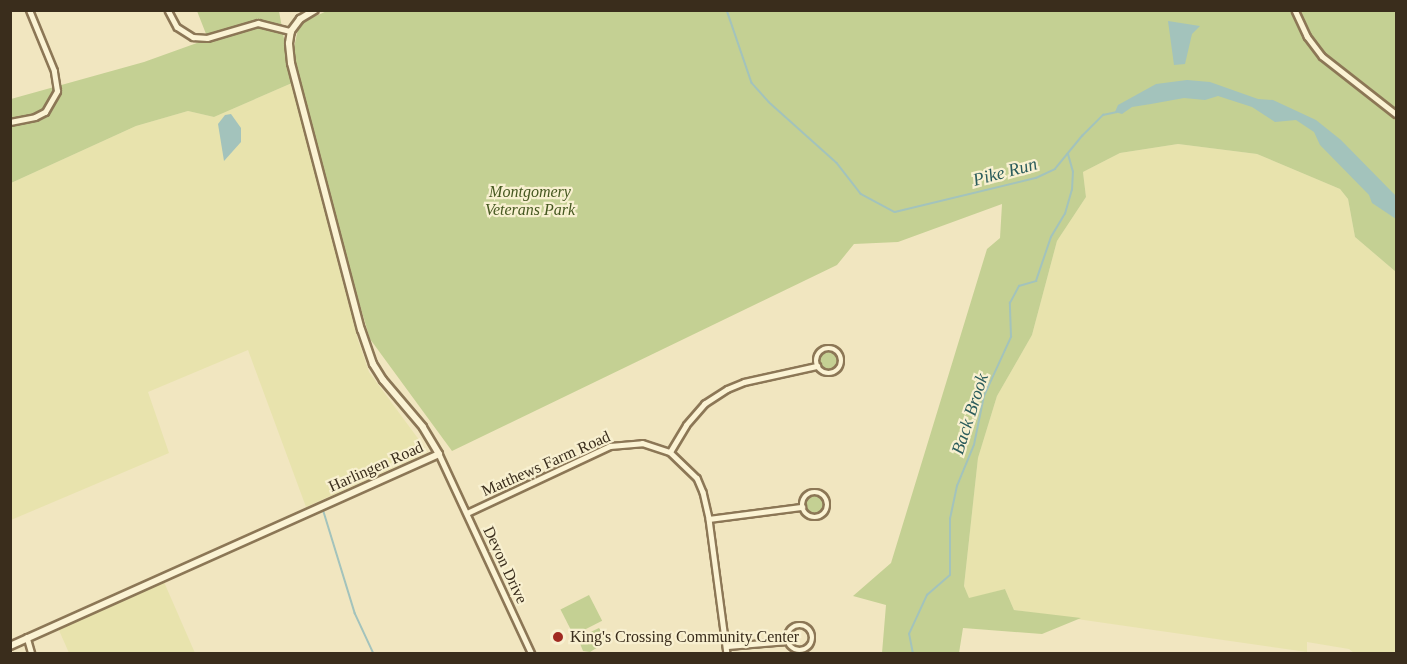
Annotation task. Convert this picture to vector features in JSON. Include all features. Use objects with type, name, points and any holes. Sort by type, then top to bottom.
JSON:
[{"type":"street","points":[[10,122],[35,117],[45,112],[57,91],[54,71],[29,10]]},
{"type":"street","points":[[168,10],[181,31],[200,38],[252,24],[291,31],[300,19],[315,10]]},
{"type":"street","points":[[1295,10],[1307,36],[1322,56],[1396,114]]},
{"type":"street","name":"Harlingen Road","points":[[10,646],[439,454],[423,427],[383,380],[367,349],[293,72],[289,43],[291,31]]},
{"type":"street","points":[[824,349],[836,350],[841,357],[841,365],[835,372],[827,374],[817,366],[818,354],[824,349]]},
{"type":"street","points":[[670,452],[686,425],[704,404],[727,389],[744,382],[817,366]]},
{"type":"street","name":"Matthews Farm Road","points":[[467,513],[610,446],[642,443],[670,452],[697,478],[709,519],[727,654]]},
{"type":"street","name":"Devon Drive","points":[[439,454],[532,654]]},
{"type":"street","points":[[814,492],[825,496],[828,504],[826,513],[814,518],[806,514],[802,507],[803,498],[814,492]]},
{"type":"street","points":[[709,519],[802,507]]},
{"type":"street","points":[[797,625],[806,626],[813,635],[812,644],[801,651],[793,649],[788,641],[790,629],[797,625]]},
{"type":"street","points":[[27,637],[32,654]]},
{"type":"street","points":[[727,646],[788,641]]},
{"type":"shaded area","points":[[292,83],[358,340],[369,372],[428,452],[306,507],[248,350],[148,392],[169,453],[11,520],[11,183],[136,126],[188,111],[214,117]]},
{"type":"shaded area","points":[[1178,144],[1257,154],[1340,189],[1348,199],[1355,237],[1396,272],[1396,653],[1354,653],[1349,649],[1307,642],[1307,652],[1014,610],[1005,589],[969,599],[964,586],[978,458],[997,396],[1032,335],[1057,241],[1086,197],[1083,172],[1120,153]]},
{"type":"shaded area","points":[[164,582],[195,653],[69,653],[58,628]]},
{"type":"green space","name":"Montgomery Veterans Park","points":[[329,10],[1291,10],[1293,17],[1302,11],[1396,11],[1396,272],[1355,237],[1348,199],[1340,189],[1257,154],[1178,144],[1120,153],[1083,172],[1086,197],[1057,241],[1032,335],[997,396],[978,458],[964,586],[969,598],[1005,589],[1014,610],[1081,618],[1042,634],[963,628],[959,653],[882,653],[886,605],[853,596],[891,563],[987,249],[1000,238],[1002,204],[898,242],[854,244],[837,265],[452,451],[370,339],[358,299],[296,71],[293,52],[298,29],[305,21]]},
{"type":"green space","points":[[197,11],[279,11],[292,83],[214,117],[188,111],[136,126],[11,183],[11,99],[144,62],[208,39]]},
{"type":"green space","points":[[828,351],[835,354],[838,361],[835,368],[828,371],[821,368],[818,361],[821,354]]},
{"type":"green space","points":[[814,495],[821,498],[824,505],[821,512],[814,515],[807,512],[804,505],[807,498]]},
{"type":"green space","points":[[589,595],[602,621],[574,635],[560,610]]},
{"type":"green space","points":[[599,628],[608,641],[590,652],[583,651],[579,641],[582,636]]},
{"type":"water","points":[[1168,21],[1200,26],[1192,34],[1185,64],[1174,65]]},
{"type":"water","points":[[1187,80],[1210,82],[1258,99],[1273,100],[1316,120],[1341,140],[1396,196],[1396,219],[1372,203],[1369,195],[1320,145],[1314,132],[1296,120],[1275,122],[1252,107],[1218,96],[1205,100],[1184,98],[1132,107],[1122,114],[1115,112],[1118,105],[1156,84]]},
{"type":"water","points":[[231,114],[241,128],[241,142],[224,161],[218,124],[225,115]]},
{"type":"waterway","name":"Pike Run","points":[[727,10],[752,83],[769,102],[837,163],[861,194],[895,212],[1036,178],[1055,169],[1103,115],[1117,112]]},
{"type":"waterway","name":"Back Brook","points":[[913,654],[909,634],[927,595],[950,575],[950,519],[957,486],[974,445],[984,396],[1011,337],[1010,303],[1019,286],[1036,281],[1051,237],[1065,214],[1072,190],[1073,172],[1068,155]]},
{"type":"waterway","points":[[324,512],[355,613],[374,654]]},
{"type":"place","name":"King's Crossing Community Center","points":[[558,637]]}]
